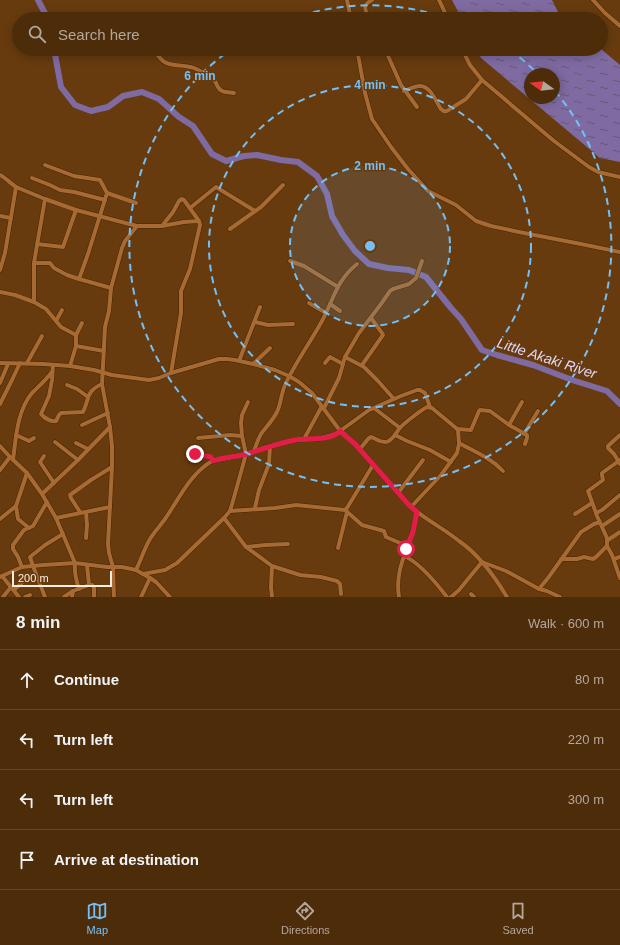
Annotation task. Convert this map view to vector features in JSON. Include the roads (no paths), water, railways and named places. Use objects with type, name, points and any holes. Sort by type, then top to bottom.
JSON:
[{"type":"street","points":[[347,0],[350,12]]},
{"type":"street","points":[[366,12],[365,7],[367,2],[372,0]]},
{"type":"street","points":[[439,0],[445,12]]},
{"type":"street","points":[[593,0],[604,12]]},
{"type":"street","points":[[608,16],[620,26]]},
{"type":"street","points":[[158,56],[162,61],[171,65],[194,68],[213,79],[223,92],[234,93]]},
{"type":"street","points":[[358,56],[364,93],[372,119],[408,169],[428,191],[456,205],[476,221],[519,232],[620,252]]},
{"type":"street","points":[[387,56],[404,90],[417,107]]},
{"type":"street","points":[[466,56],[470,65],[482,80],[554,141],[589,168],[598,172],[620,177]]},
{"type":"street","points":[[404,90],[420,86],[426,87],[441,109],[445,112],[466,99],[482,80]]},
{"type":"street","points":[[45,165],[74,176],[100,180],[107,193],[136,203]]},
{"type":"street","points":[[0,175],[16,187],[45,199],[76,210],[137,226],[162,226],[199,221]]},
{"type":"street","points":[[32,178],[60,190],[105,200]]},
{"type":"street","points":[[230,229],[261,207],[283,185]]},
{"type":"street","points":[[0,270],[5,253],[16,187]]},
{"type":"street","points":[[190,208],[216,187],[255,211]]},
{"type":"street","points":[[79,279],[107,193]]},
{"type":"street","points":[[34,302],[34,263],[45,199]]},
{"type":"street","points":[[162,226],[171,216],[179,201],[184,200],[199,221],[200,229],[190,269],[181,290],[181,313],[171,373]]},
{"type":"street","points":[[37,244],[63,247],[76,210]]},
{"type":"street","points":[[0,216],[11,218]]},
{"type":"street","points":[[114,597],[113,567],[108,544],[112,446],[108,413],[102,384],[105,327],[109,312],[111,288],[122,248],[125,241],[137,226]]},
{"type":"street","points":[[290,262],[304,266],[338,287]]},
{"type":"street","points":[[304,439],[339,378],[345,357],[359,333],[390,291],[409,284],[416,278],[421,262]]},
{"type":"street","points":[[34,263],[50,263],[54,268],[79,279],[111,288]]},
{"type":"street","points":[[254,451],[260,435],[277,412],[289,376],[321,323],[338,287],[344,277],[357,264]]},
{"type":"street","points":[[0,292],[15,295],[34,302],[46,309],[61,327],[76,335]]},
{"type":"street","points":[[309,303],[326,313]]},
{"type":"street","points":[[330,304],[340,311]]},
{"type":"street","points":[[239,361],[260,307]]},
{"type":"street","points":[[56,321],[62,310]]},
{"type":"street","points":[[362,365],[383,335],[371,318]]},
{"type":"street","points":[[254,322],[268,325],[293,324]]},
{"type":"street","points":[[70,366],[76,346],[76,335],[82,323]]},
{"type":"street","points":[[28,363],[42,336]]},
{"type":"street","points":[[76,346],[104,351]]},
{"type":"street","points":[[253,364],[270,348]]},
{"type":"street","points":[[325,363],[330,357],[343,364]]},
{"type":"street","points":[[345,357],[362,365],[394,399]]},
{"type":"street","points":[[0,363],[70,366],[85,368],[125,378],[149,380],[219,359],[227,359],[253,364],[289,376],[309,390],[340,431],[360,449],[411,507],[460,541],[482,562],[507,597]]},
{"type":"street","points":[[0,404],[20,363]]},
{"type":"street","points":[[0,383],[8,364]]},
{"type":"street","points":[[53,365],[53,377],[49,396],[41,412],[41,414],[46,418],[55,421],[61,413],[83,412],[88,397],[93,389],[102,384]]},
{"type":"street","points":[[0,470],[11,459],[22,412],[27,400],[52,372]]},
{"type":"street","points":[[66,385],[77,389],[88,397]]},
{"type":"street","points":[[136,570],[150,539],[166,518],[181,494],[197,474],[208,464],[213,461],[246,454],[270,446],[296,440],[318,439],[336,434],[374,408],[416,390],[420,390],[425,393],[430,407],[454,425],[457,429],[459,442],[457,453],[437,480],[411,507]]},
{"type":"street","points":[[143,574],[170,568],[190,551],[230,511],[246,454],[242,436],[242,415],[248,402]]},
{"type":"street","points":[[509,425],[522,402]]},
{"type":"street","points":[[360,449],[371,437],[374,437],[380,441],[388,442],[400,428],[425,408],[430,407]]},
{"type":"street","points":[[374,408],[400,428]]},
{"type":"street","points":[[457,429],[471,430],[478,412],[480,410],[490,410],[509,425],[524,434],[527,437],[525,444]]},
{"type":"street","points":[[524,434],[538,411]]},
{"type":"street","points":[[82,425],[108,413]]},
{"type":"street","points":[[42,494],[110,427]]},
{"type":"street","points":[[16,435],[29,441],[34,438]]},
{"type":"street","points":[[395,435],[430,450],[450,462]]},
{"type":"street","points":[[620,435],[608,446],[609,450],[614,454],[619,462],[602,473],[603,480],[588,491],[608,540],[608,546],[620,578]]},
{"type":"street","points":[[198,438],[242,436]]},
{"type":"street","points":[[55,442],[78,460]]},
{"type":"street","points":[[459,442],[486,457],[497,465],[502,472]]},
{"type":"street","points":[[76,443],[88,449]]},
{"type":"street","points":[[0,446],[11,459],[27,473],[42,494],[56,518],[75,563],[75,574],[79,589]]},
{"type":"street","points":[[255,508],[259,490],[269,464],[270,446]]},
{"type":"street","points":[[195,454],[211,457],[213,461]]},
{"type":"street","points":[[44,456],[40,462],[54,483]]},
{"type":"street","points":[[398,493],[423,460]]},
{"type":"street","points":[[338,548],[346,508],[373,465]]},
{"type":"street","points":[[80,512],[70,495],[112,467]]},
{"type":"street","points":[[27,473],[16,506],[18,519],[29,528]]},
{"type":"street","points":[[596,513],[620,495]]},
{"type":"street","points":[[22,567],[12,547],[24,530],[33,526],[47,502]]},
{"type":"street","points":[[575,514],[592,503]]},
{"type":"street","points":[[230,511],[296,505],[346,511],[362,525],[384,531],[386,537],[407,546]]},
{"type":"street","points":[[0,519],[16,506]]},
{"type":"street","points":[[56,518],[110,506]]},
{"type":"street","points":[[86,512],[86,538]]},
{"type":"street","points":[[399,597],[398,579],[400,567],[413,532],[417,512]]},
{"type":"street","points":[[539,589],[580,532],[594,524],[601,524],[620,514]]},
{"type":"street","points":[[224,518],[246,547],[272,566],[300,575],[321,577],[337,581],[340,584],[341,594]]},
{"type":"street","points":[[608,540],[620,532]]},
{"type":"street","points":[[45,597],[30,558],[45,545],[63,534]]},
{"type":"street","points":[[246,547],[288,544]]},
{"type":"street","points":[[561,559],[577,559],[584,557],[593,559],[608,546]]},
{"type":"street","points":[[404,556],[417,565],[447,597]]},
{"type":"street","points":[[614,559],[620,557]]},
{"type":"street","points":[[482,562],[506,571],[539,589],[560,597]]},
{"type":"street","points":[[451,597],[482,562]]},
{"type":"street","points":[[19,597],[1,576],[22,567],[75,563],[107,567],[122,567],[136,570],[156,582],[170,597]]},
{"type":"street","points":[[87,565],[89,585]]},
{"type":"street","points":[[272,566],[272,597]]},
{"type":"street","points":[[141,597],[150,578]]},
{"type":"street","points":[[3,597],[12,588],[26,580]]},
{"type":"street","points":[[64,597],[73,591],[89,585],[94,587],[94,597]]},
{"type":"street","points":[[72,597],[73,591]]},
{"type":"street","points":[[25,597],[30,595]]},
{"type":"water","points":[[452,0],[552,0],[558,12],[458,12]]},
{"type":"water","points":[[608,55],[620,65],[620,162],[600,158],[536,104],[560,104],[560,68],[524,68],[524,94],[480,56]]},
{"type":"waterway","name":"Little Akaki River","points":[[38,0],[44,12]]},
{"type":"waterway","name":"Little Akaki River","points":[[55,56],[61,87],[75,105],[91,111],[108,107],[123,96],[142,92],[159,99],[179,117],[193,126],[212,154],[226,161],[244,156],[257,155],[298,162],[317,176],[327,194],[332,216],[343,235],[355,251],[369,264],[409,270],[426,277],[461,319],[482,350],[533,365],[572,380],[607,391],[620,404]]}]
